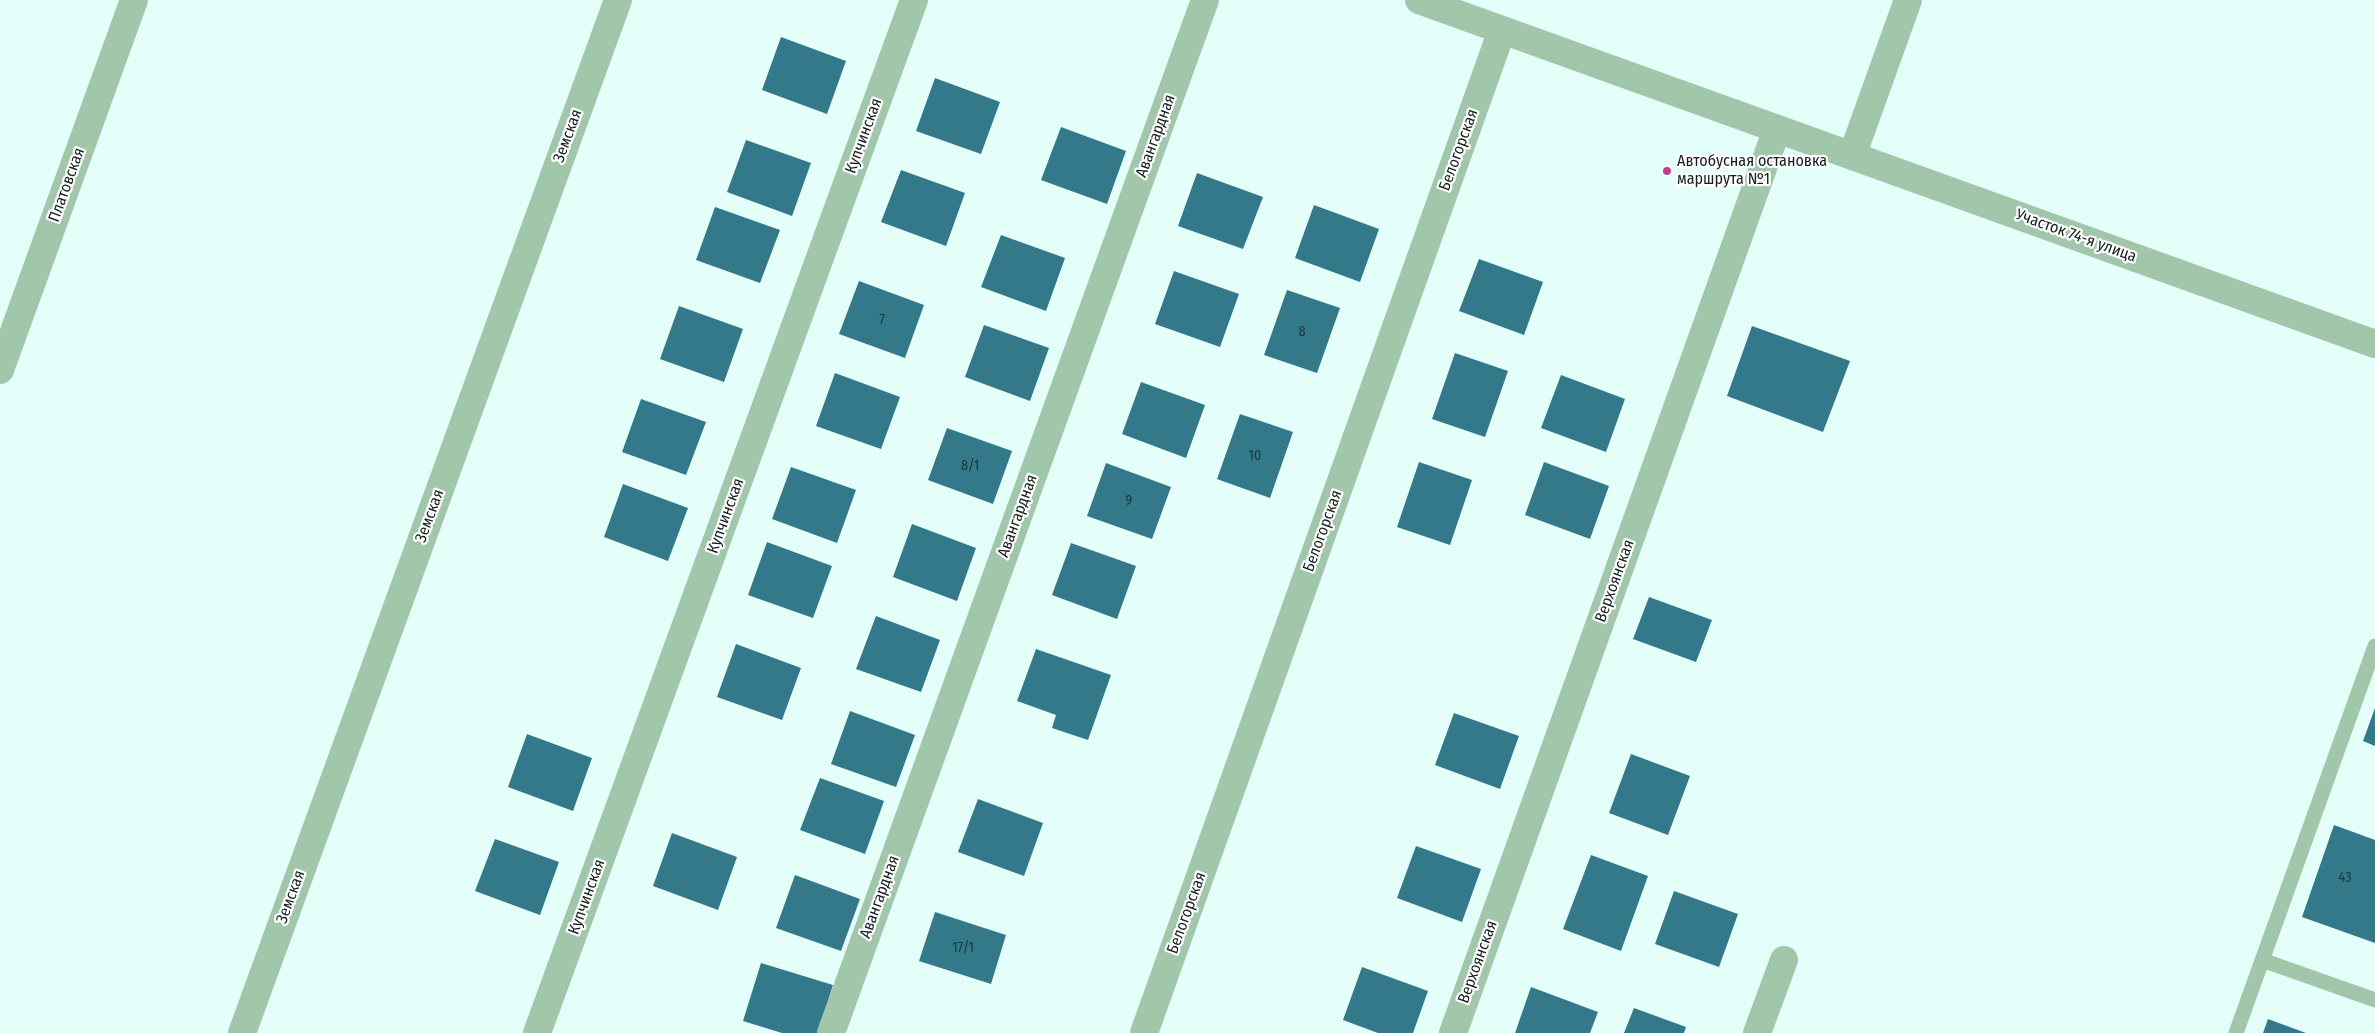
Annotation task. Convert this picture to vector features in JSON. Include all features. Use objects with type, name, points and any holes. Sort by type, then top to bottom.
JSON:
[{"type":"street","name":"Платовская","points":[[0,370],[134,0]]},
{"type":"street","name":"Земская","points":[[242,1033],[618,0]]},
{"type":"street","name":"Купчинская","points":[[538,1033],[914,0]]},
{"type":"street","name":"Авангардная","points":[[831,1033],[1205,0]]},
{"type":"street","name":"Участок 74-я улица","points":[[1419,0],[2375,344]]},
{"type":"street","points":[[1852,156],[1908,0]]},
{"type":"street","name":"Белогорская","points":[[1144,1033],[1502,30]]},
{"type":"street","name":"Верхоянская","points":[[1453,1033],[1778,129]]},
{"type":"street","points":[[1757,1033],[1784,960]]},
{"type":"lane","points":[[2236,1033],[2375,646]]},
{"type":"lane","points":[[2262,960],[2375,1000]]},
{"type":"building","points":[[781,37],[846,61],[827,114],[762,90]]},
{"type":"building","points":[[935,78],[1000,102],[981,154],[916,131]]},
{"type":"building","points":[[1061,127],[1126,151],[1107,204],[1041,180]]},
{"type":"building","points":[[746,140],[811,163],[792,216],[727,192]]},
{"type":"building","points":[[901,170],[965,193],[946,246],[881,222]]},
{"type":"building","points":[[1197,173],[1263,197],[1243,249],[1178,226]]},
{"type":"building","points":[[1314,205],[1379,229],[1360,282],[1295,258]]},
{"type":"building","points":[[715,207],[780,230],[760,283],[696,260]]},
{"type":"building","points":[[1001,235],[1065,258],[1046,311],[981,287]]},
{"type":"building","points":[[1479,259],[1543,282],[1524,335],[1459,311]]},
{"type":"building","points":[[1174,271],[1239,294],[1220,347],[1155,324]]},
{"type":"building","points":[[859,281],[924,305],[905,358],[839,334]]},
{"type":"building","points":[[1287,290],[1340,308],[1317,373],[1264,355]]},
{"type":"building","points":[[679,306],[743,329],[724,382],[660,359]]},
{"type":"building","points":[[984,325],[1049,348],[1030,401],[965,377]]},
{"type":"building","points":[[1752,326],[1850,361],[1823,432],[1727,396]]},
{"type":"building","points":[[1455,353],[1508,371],[1485,437],[1432,419]]},
{"type":"building","points":[[835,373],[900,397],[881,449],[816,426]]},
{"type":"building","points":[[1561,375],[1625,399],[1606,452],[1541,428]]},
{"type":"building","points":[[1141,382],[1205,405],[1186,458],[1122,434]]},
{"type":"building","points":[[641,399],[706,422],[686,475],[622,452]]},
{"type":"building","points":[[1240,414],[1293,432],[1270,498],[1217,479]]},
{"type":"building","points":[[947,428],[1012,451],[993,504],[928,480]]},
{"type":"building","points":[[1419,462],[1472,480],[1450,545],[1397,527]]},
{"type":"building","points":[[1544,462],[1609,486],[1590,539],[1525,515]]},
{"type":"building","points":[[1106,463],[1171,487],[1152,539],[1087,516]]},
{"type":"building","points":[[791,467],[856,490],[837,543],[772,519]]},
{"type":"building","points":[[623,484],[688,508],[668,561],[604,537]]},
{"type":"building","points":[[912,524],[976,548],[957,601],[893,577]]},
{"type":"building","points":[[767,542],[832,566],[813,618],[748,595]]},
{"type":"building","points":[[1071,543],[1136,566],[1117,619],[1052,595]]},
{"type":"building","points":[[1649,597],[1712,620],[1696,662],[1633,639]]},
{"type":"building","points":[[876,616],[940,640],[921,692],[856,669]]},
{"type":"building","points":[[736,644],[801,668],[782,720],[717,697]]},
{"type":"building","points":[[1036,649],[1111,675],[1088,740],[1052,728],[1056,715],[1017,701]]},
{"type":"building","points":[[2375,708],[2375,746],[2363,741]]},
{"type":"building","points":[[850,711],[915,735],[896,787],[831,764]]},
{"type":"building","points":[[1454,713],[1519,736],[1500,789],[1435,765]]},
{"type":"building","points":[[527,734],[592,758],[573,811],[508,787]]},
{"type":"building","points":[[1631,754],[1690,776],[1668,835],[1609,813]]},
{"type":"building","points":[[820,778],[884,801],[865,854],[800,830]]},
{"type":"building","points":[[978,799],[1043,823],[1024,876],[958,852]]},
{"type":"building","points":[[2334,825],[2375,840],[2375,943],[2302,917]]},
{"type":"building","points":[[672,833],[737,857],[718,910],[653,886]]},
{"type":"building","points":[[495,839],[559,862],[540,915],[475,891]]},
{"type":"building","points":[[1416,846],[1481,869],[1462,922],[1397,898]]},
{"type":"building","points":[[1591,855],[1648,876],[1621,951],[1563,929]]},
{"type":"building","points":[[795,875],[860,899],[841,951],[776,928]]},
{"type":"building","points":[[1674,891],[1738,914],[1719,967],[1655,944]]},
{"type":"building","points":[[935,912],[1006,935],[991,984],[919,961]]},
{"type":"building","points":[[761,963],[833,985],[818,1033],[782,1033],[743,1021]]},
{"type":"building","points":[[1362,967],[1428,991],[1413,1033],[1378,1033],[1343,1020]]},
{"type":"building","points":[[1531,987],[1598,1012],[1590,1033],[1515,1033]]},
{"type":"building","points":[[1634,1008],[1686,1027],[1684,1033],[1624,1033]]},
{"type":"building","points":[[2268,1019],[2306,1033],[2263,1033]]},
{"type":"place","name":"Автобусная остановка маршрута №1","points":[[1667,171]]}]
